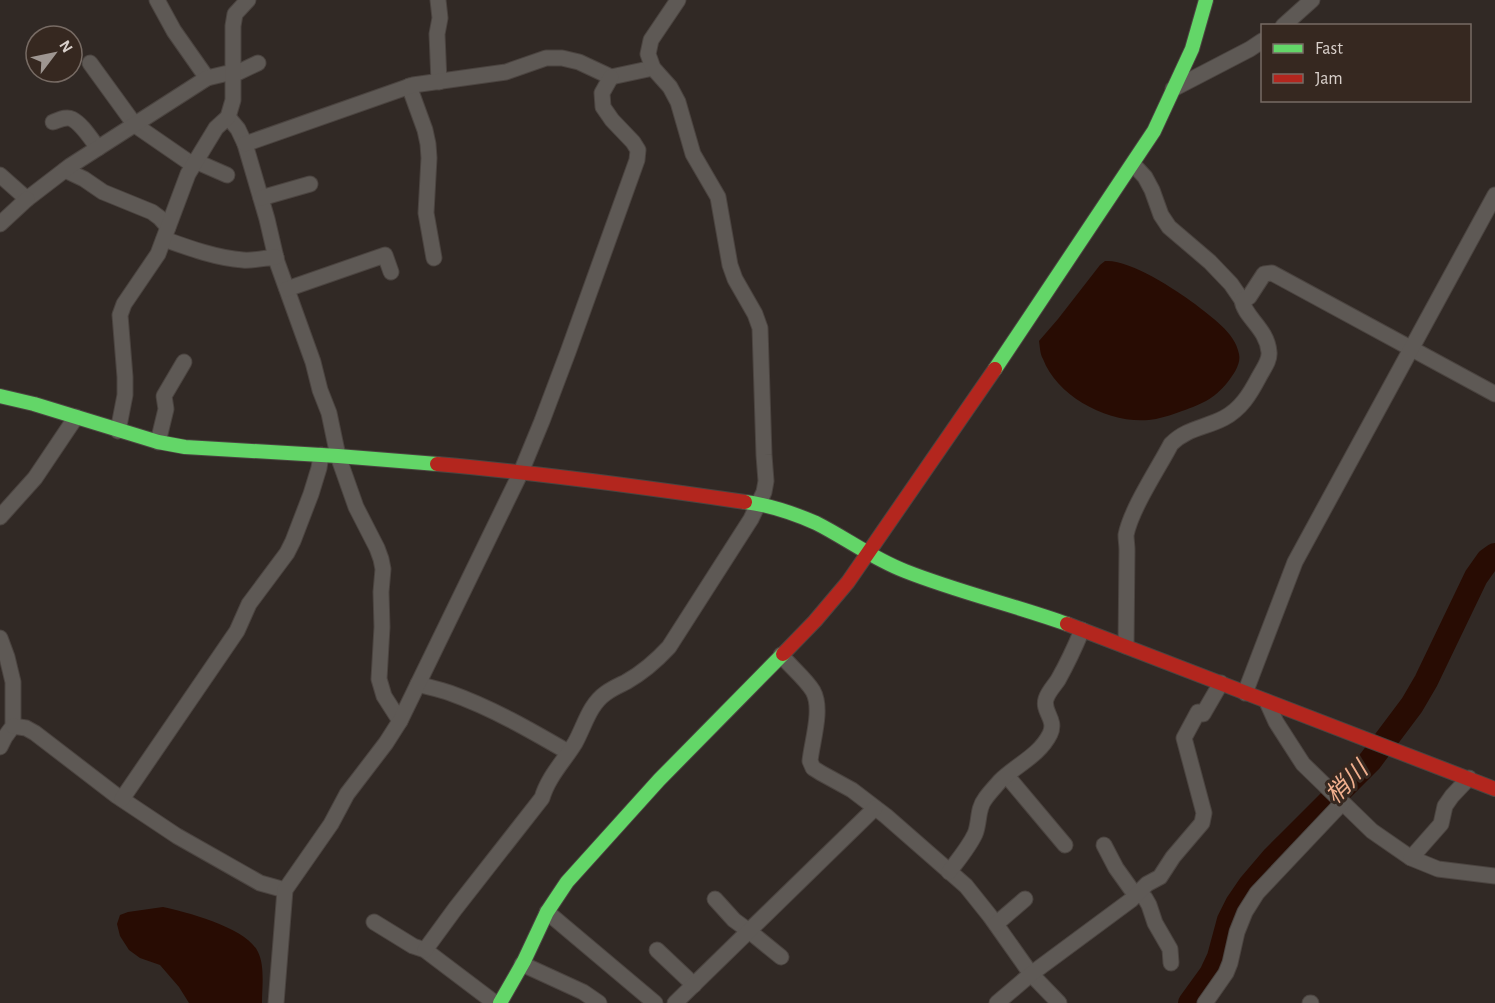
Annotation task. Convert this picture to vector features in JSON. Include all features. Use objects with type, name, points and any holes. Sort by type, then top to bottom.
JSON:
[{"type":"street","points":[[157,0],[174,31],[207,78]]},
{"type":"street","points":[[118,430],[125,395],[120,315],[124,303],[158,254],[194,163],[216,128],[228,117],[233,100],[235,14],[248,0]]},
{"type":"street","points":[[438,0],[439,82]]},
{"type":"street","points":[[425,950],[542,798],[547,785],[576,741],[594,705],[605,694],[651,664],[669,646],[760,504],[764,492],[766,481],[760,328],[730,265],[718,196],[693,154],[678,102],[670,87],[653,68],[648,54],[651,40],[678,0]]},
{"type":"street","points":[[500,1003],[547,912],[567,882],[651,788],[815,621],[868,554],[1154,131],[1192,49],[1206,0]]},
{"type":"street","points":[[1286,24],[1312,0]]},
{"type":"street","points":[[1173,90],[1261,42]]},
{"type":"street","points":[[245,144],[409,86],[506,72],[546,58],[562,58],[579,62],[611,77],[653,68]]},
{"type":"street","points":[[90,63],[135,125],[194,163],[227,175]]},
{"type":"street","points":[[0,224],[27,199],[65,170],[207,78],[239,72],[258,63]]},
{"type":"street","points":[[276,1003],[285,890],[331,824],[347,794],[400,721],[521,472],[568,352],[637,160],[638,150],[633,141],[612,120],[603,107],[602,93],[611,77]]},
{"type":"street","points":[[409,86],[428,144],[426,213],[434,258]]},
{"type":"street","points":[[228,117],[238,129],[245,144],[276,257],[329,413],[338,456],[356,507],[381,559],[382,627],[379,679],[384,696],[400,721]]},
{"type":"street","points":[[53,122],[64,118],[72,119],[98,148]]},
{"type":"street","points":[[1126,646],[1126,538],[1134,511],[1171,444],[1186,432],[1223,419],[1242,405],[1267,363],[1269,354],[1267,342],[1261,330],[1243,306],[1242,300],[1231,284],[1210,262],[1169,227],[1161,215],[1152,189],[1133,164]]},
{"type":"street","points":[[65,170],[103,192],[152,212],[160,218],[166,233],[202,252],[245,261],[276,257]]},
{"type":"street","points":[[0,175],[27,199]]},
{"type":"street","points":[[261,198],[310,184]]},
{"type":"street","points":[[1245,693],[1294,562],[1495,195]]},
{"type":"street","points":[[287,289],[385,255],[391,272]]},
{"type":"street","points":[[1242,300],[1249,297],[1264,274],[1272,273],[1495,394]]},
{"type":"street","points":[[158,442],[165,415],[164,396],[184,362]]},
{"type":"street","points":[[0,396],[158,442],[185,447],[338,456],[481,468],[760,504],[817,524],[868,554],[904,571],[1126,646],[1495,789]]},
{"type":"street","points":[[0,517],[35,478],[76,417]]},
{"type":"street","points":[[122,799],[237,631],[249,604],[287,553],[311,494],[321,455]]},
{"type":"street","points":[[950,872],[975,833],[979,810],[984,800],[1001,780],[1029,760],[1052,731],[1053,725],[1045,703],[1071,657],[1082,630]]},
{"type":"street","points":[[0,638],[13,682],[13,726],[0,747]]},
{"type":"street","points":[[781,656],[812,689],[816,700],[810,761],[813,768],[852,790],[886,816],[966,886],[1031,974],[1059,1003]]},
{"type":"street","points":[[418,684],[468,700],[568,752]]},
{"type":"street","points":[[997,1003],[1031,974],[1131,900],[1147,884],[1160,877],[1202,823],[1204,813],[1184,738],[1198,712],[1203,714],[1221,684]]},
{"type":"street","points":[[1267,702],[1276,722],[1304,765],[1372,831],[1411,858],[1438,869],[1495,876]]},
{"type":"street","points":[[13,726],[26,728],[35,733],[122,799],[177,836],[260,883],[285,890]]},
{"type":"street","points":[[1007,776],[1065,845]]},
{"type":"street","points":[[1411,858],[1440,824],[1452,796],[1469,778]]},
{"type":"street","points":[[1205,1003],[1230,963],[1237,932],[1245,912],[1257,893],[1337,798]]},
{"type":"street","points":[[675,1003],[875,808]]},
{"type":"street","points":[[1104,845],[1116,868],[1131,888],[1145,898],[1149,904],[1155,923],[1170,949],[1171,963]]},
{"type":"street","points":[[715,899],[734,921],[781,957]]},
{"type":"street","points":[[996,924],[1025,899]]},
{"type":"street","points":[[547,912],[655,1003]]},
{"type":"street","points":[[374,922],[413,946],[425,950],[495,1003]]},
{"type":"street","points":[[657,951],[694,985]]},
{"type":"street","points":[[522,964],[579,998],[599,1003]]},
{"type":"shaded area","points":[[1105,261],[1126,265],[1164,283],[1195,304],[1228,332],[1237,346],[1239,361],[1230,379],[1215,395],[1197,406],[1159,418],[1123,419],[1090,407],[1075,398],[1050,373],[1041,355],[1039,341]]},
{"type":"shaded area","points":[[163,907],[215,922],[252,943],[262,964],[262,1003],[189,1003],[160,965],[140,958],[129,950],[120,936],[117,924],[120,915]]},
{"type":"waterway","name":"梢川","points":[[1190,1003],[1211,974],[1219,957],[1229,920],[1237,904],[1273,858],[1370,761],[1412,705],[1476,577],[1488,560],[1495,555]]},
{"type":"traffic: fast","points":[[995,369],[1154,131],[1192,49],[1206,0]]},
{"type":"traffic: fast","points":[[0,396],[34,404],[158,442],[185,447],[437,464]]},
{"type":"traffic: fast","points":[[745,502],[781,510],[816,523],[882,561],[905,571],[1067,624]]},
{"type":"traffic: fast","points":[[500,1003],[524,961],[547,912],[567,882],[659,780],[783,654]]},
{"type":"traffic: jam","points":[[783,654],[848,582],[995,369]]},
{"type":"traffic: jam","points":[[437,464],[591,481],[745,502]]},
{"type":"traffic: jam","points":[[1067,624],[1495,789]]}]
